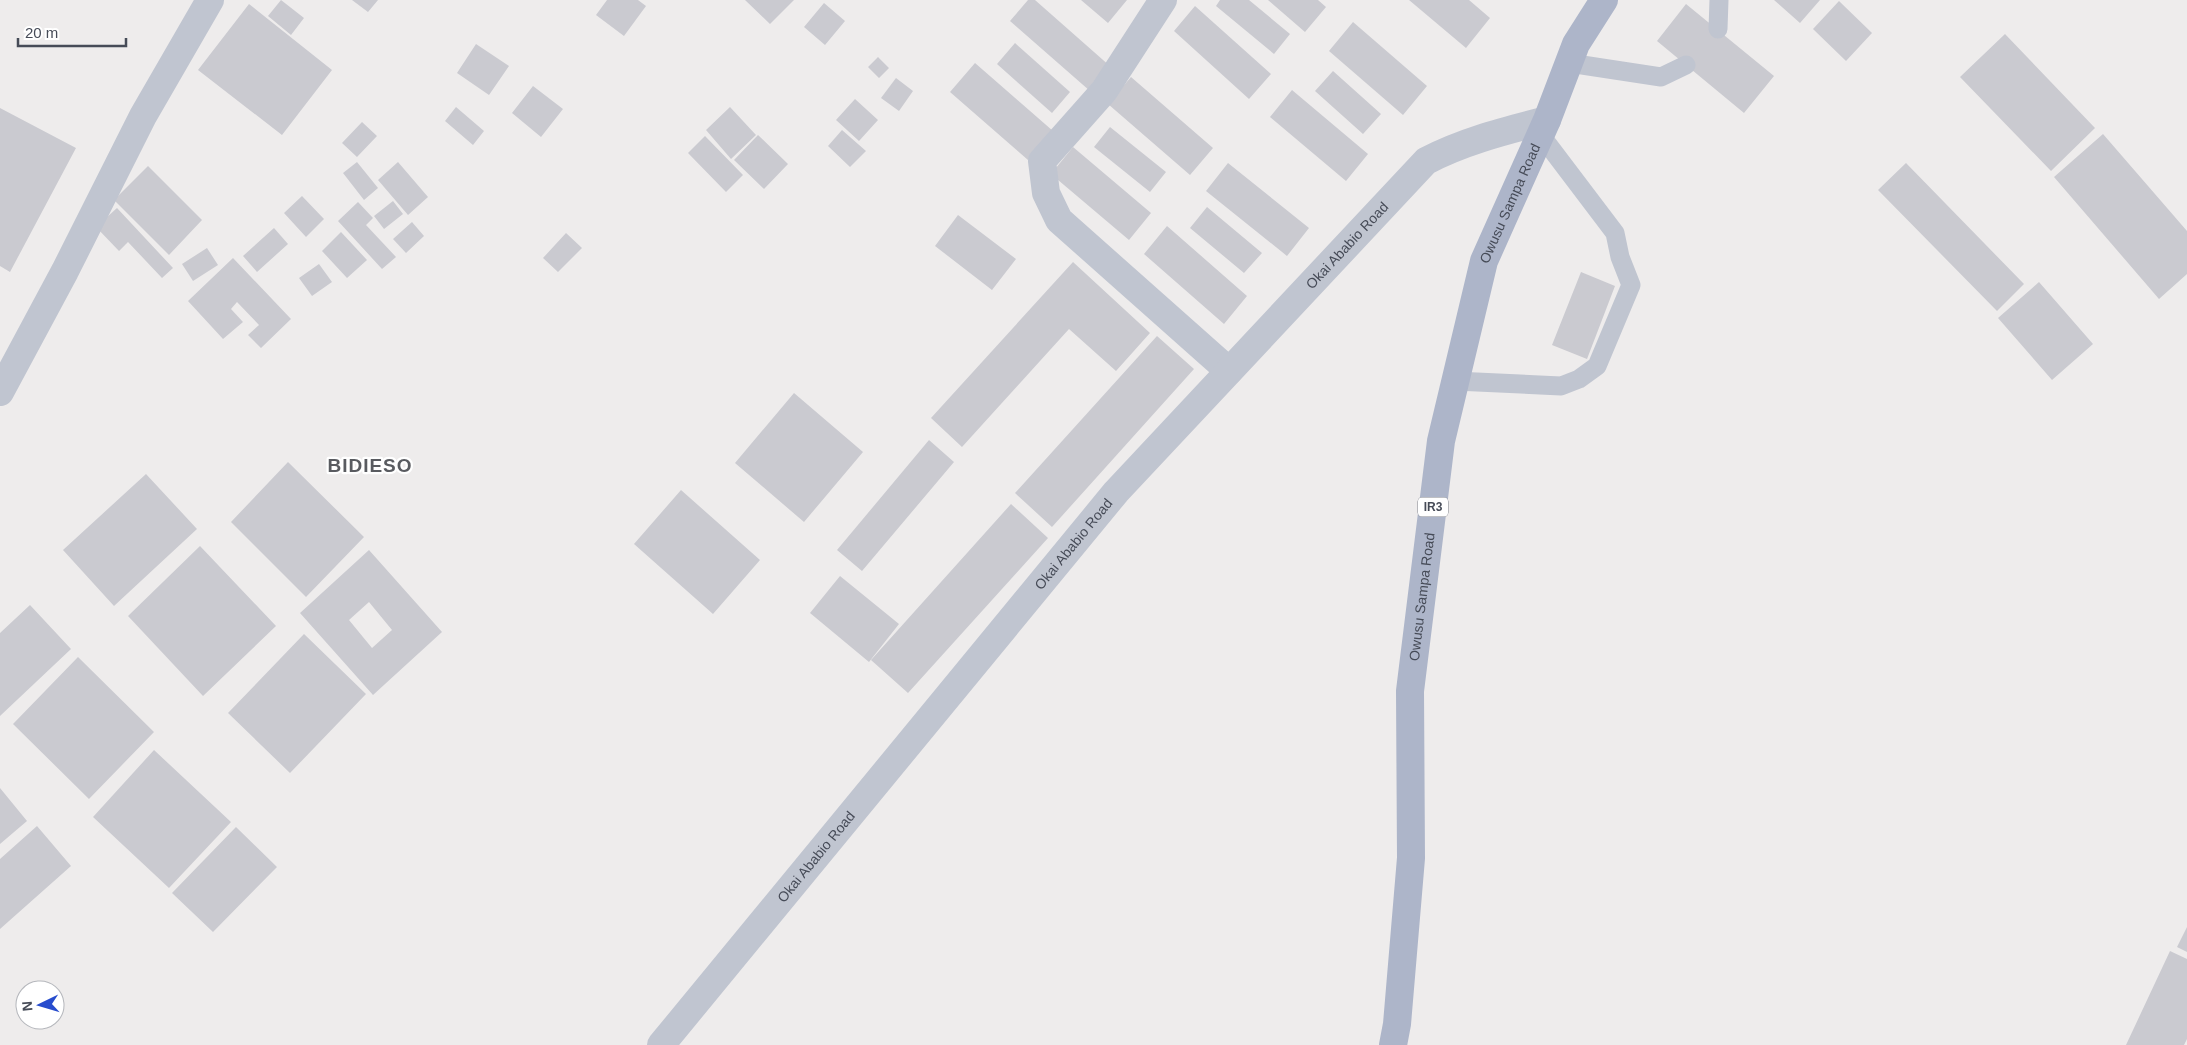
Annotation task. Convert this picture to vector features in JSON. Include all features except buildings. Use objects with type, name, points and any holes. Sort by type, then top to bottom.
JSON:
[{"type":"main road","name":"Owusu Sampa Road","points":[[1393,1045],[1397,1024],[1411,858],[1410,691],[1441,441],[1484,261],[1543,127],[1576,44],[1604,0]]},
{"type":"street","points":[[0,392],[65,271],[143,116],[210,0]]},
{"type":"street","points":[[1163,0],[1104,91],[1042,161],[1046,193],[1059,220],[1228,371]]},
{"type":"street","name":"Okai Ababio Road","points":[[661,1045],[1116,492],[1426,161],[1449,149],[1477,140],[1543,127]]},
{"type":"lane","points":[[1718,29],[1719,0]]},
{"type":"lane","points":[[1568,63],[1661,77],[1686,65]]},
{"type":"lane","points":[[1455,381],[1561,386],[1579,379],[1597,366],[1631,285],[1620,257],[1615,233],[1543,127]]},
{"type":"district","name":"BIDIESO","points":[[370,465]]}]
